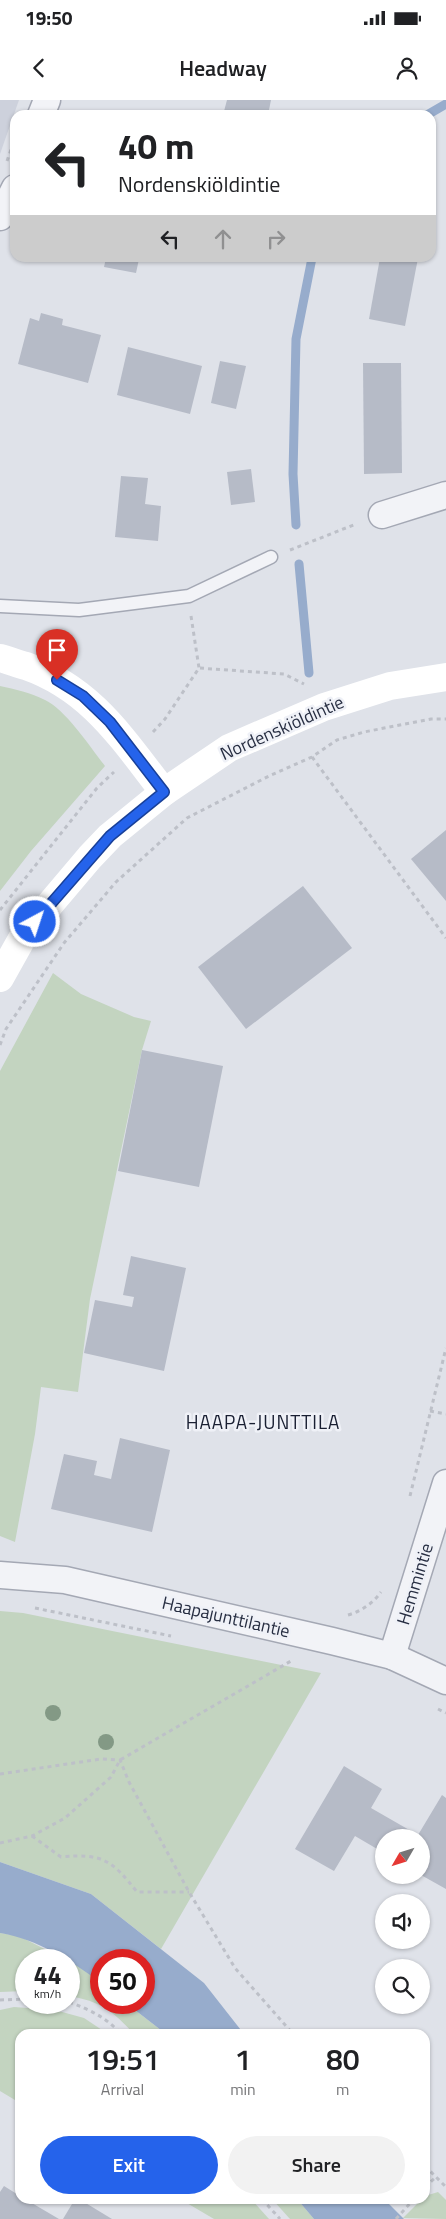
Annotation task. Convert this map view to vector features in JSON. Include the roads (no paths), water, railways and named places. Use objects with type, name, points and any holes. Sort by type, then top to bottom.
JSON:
[{"type":"main road","points":[[0,658],[44,672],[83,696],[110,722],[164,792]]},
{"type":"main road","name":"Nordenskiöldintie","points":[[0,978],[24,935],[90,857],[110,836],[164,792],[230,748],[324,707],[390,686],[446,678]]},
{"type":"street","points":[[0,217],[10,198]]},
{"type":"street","points":[[382,515],[446,495]]},
{"type":"street","name":"Hemmintie","points":[[392,1656],[446,1483]]},
{"type":"street","name":"Haapajunttilantie","points":[[0,1575],[65,1580],[392,1656],[446,1681]]},
{"type":"lane","points":[[0,606],[79,610],[189,596],[271,557]]},
{"type":"water","points":[[0,1862],[91,1894],[204,1983],[240,2029],[160,2029],[140,2014],[155,2014],[155,1949],[90,1949],[90,1975],[80,1968],[80,1949],[48,1949],[14,1936],[0,1933]]},
{"type":"water","points":[[301,2204],[389,2204],[404,2219],[314,2219]]},
{"type":"waterway","points":[[436,110],[446,104]]},
{"type":"waterway","points":[[296,525],[293,474],[296,339],[311,262]]},
{"type":"waterway","points":[[299,564],[309,673]]},
{"type":"district","name":"HAAPA-JUNTTILA","points":[[263,1422]]}]
